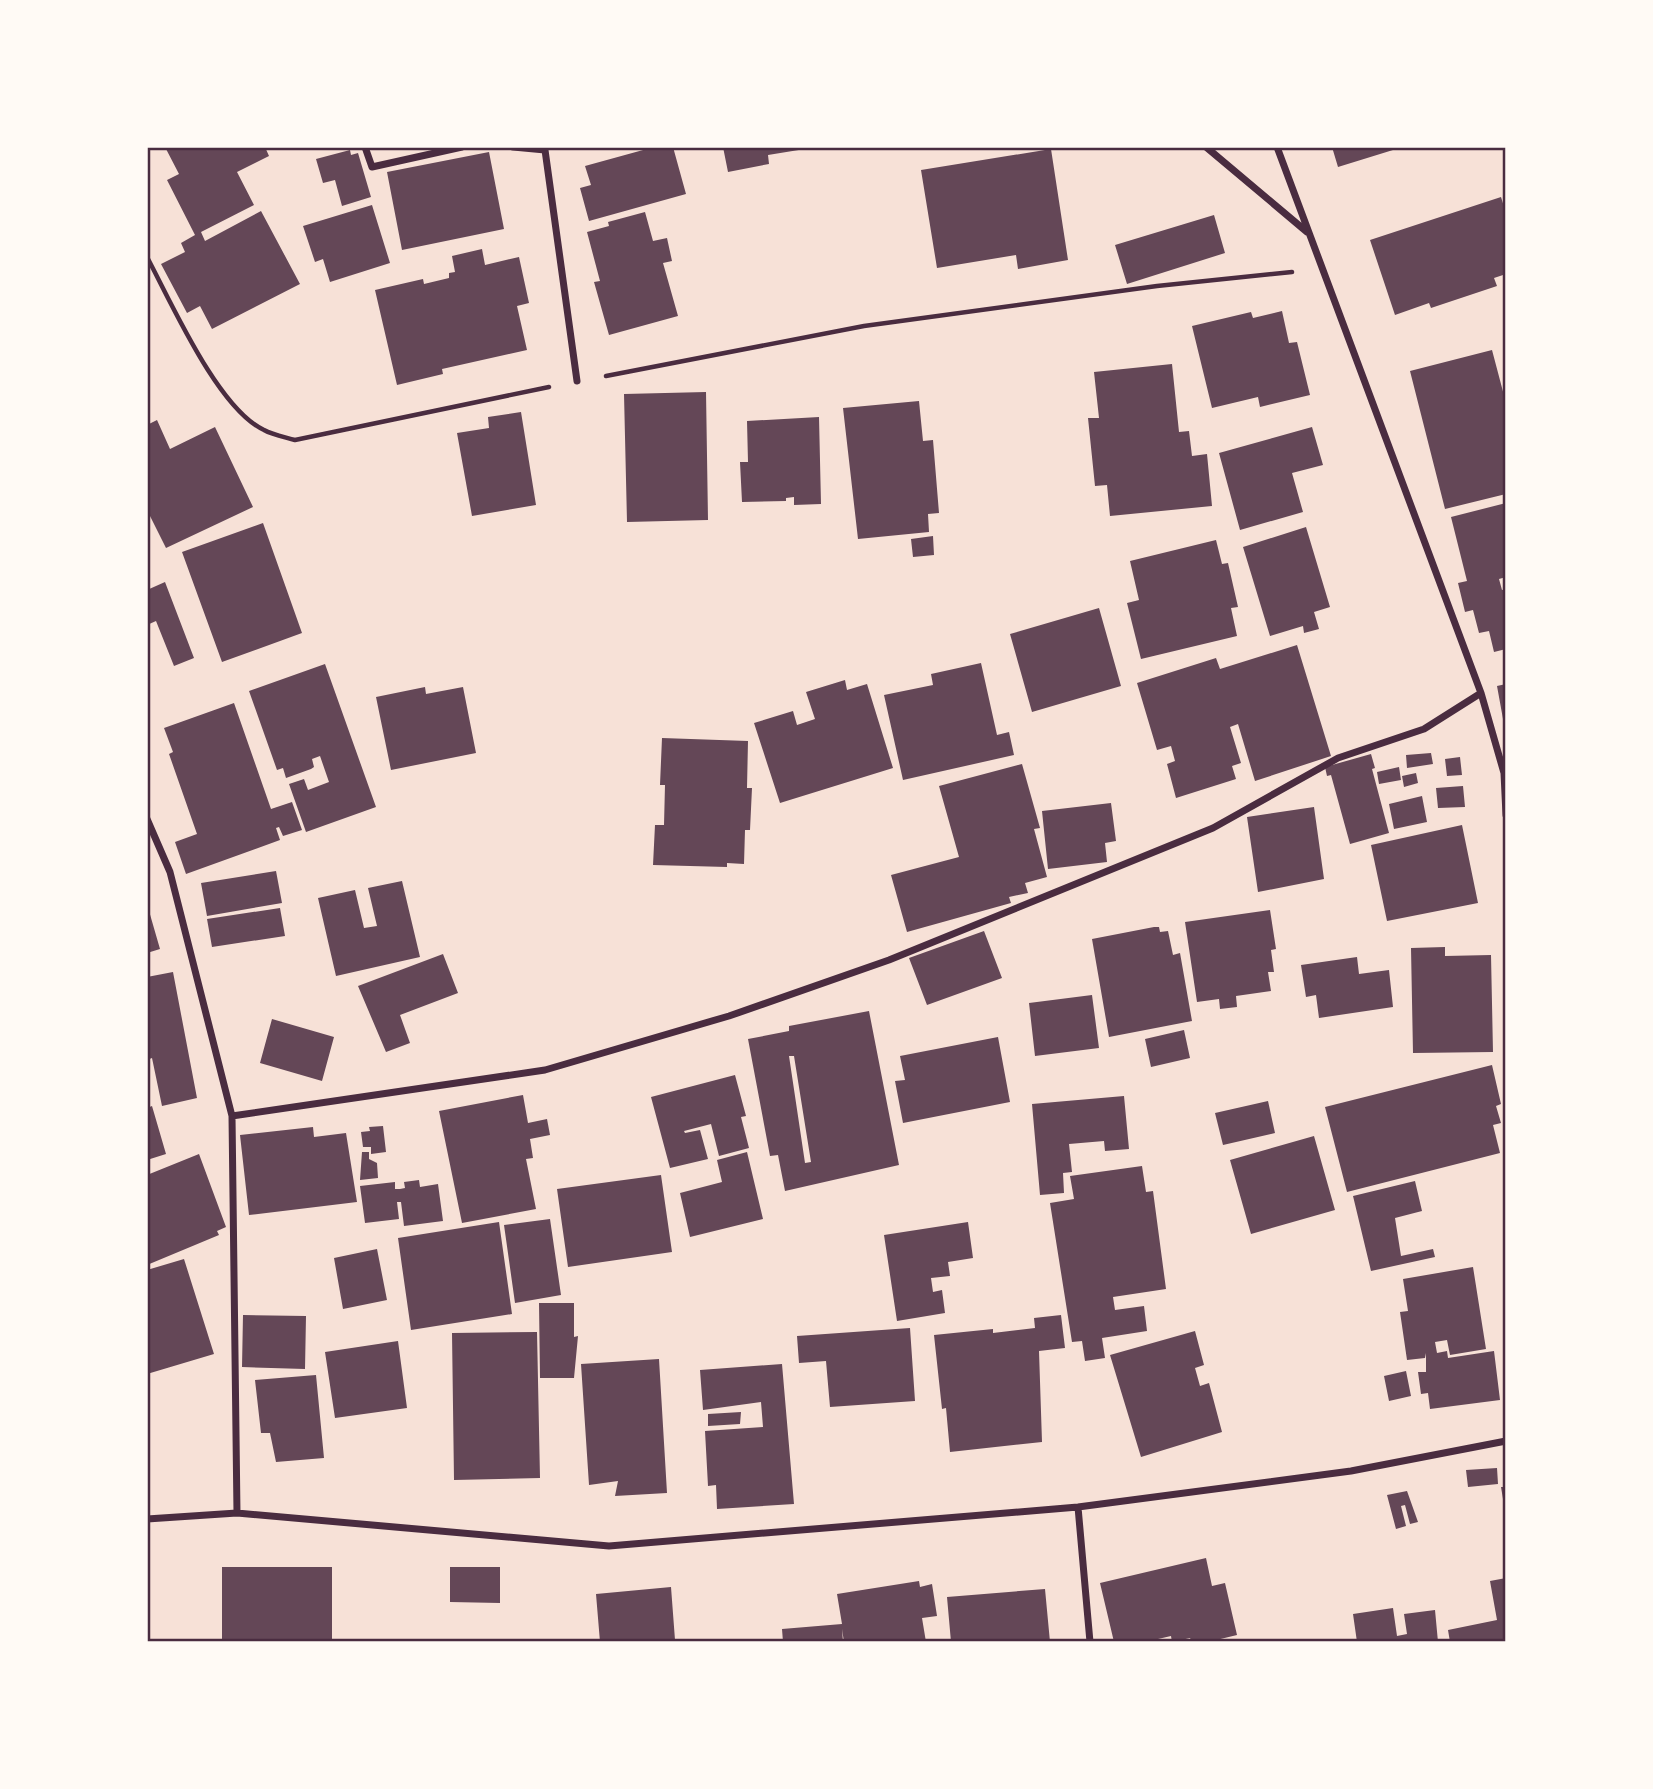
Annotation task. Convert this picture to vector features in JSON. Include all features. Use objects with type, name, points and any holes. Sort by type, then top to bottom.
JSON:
[{"type":"street","points":[[365,147],[372,167],[462,147]]},
{"type":"street","points":[[513,147],[545,150],[577,381]]},
{"type":"street","points":[[1206,147],[1309,234]]},
{"type":"street","points":[[1276,147],[1481,693],[1504,773],[1506,814]]},
{"type":"street","points":[[232,1116],[545,1070],[729,1016],[889,960],[1213,828],[1338,758],[1423,729],[1481,693]]},
{"type":"street","points":[[147,819],[170,872],[232,1116],[237,1513]]},
{"type":"street","points":[[147,1519],[237,1513],[609,1546],[1078,1507],[1351,1471],[1506,1441]]},
{"type":"street","points":[[1078,1507],[1090,1642]]},
{"type":"path","points":[[147,257],[212,377],[238,408],[262,430],[295,440],[577,381],[864,326],[1157,286],[1323,269]]},
{"type":"building","points":[[165,147],[265,147],[269,156],[237,172],[254,205],[201,232],[205,241],[261,211],[300,284],[212,329],[200,306],[187,313],[161,264],[185,252],[181,243],[195,235],[167,180],[179,174]]},
{"type":"building","points":[[654,147],[673,147],[686,194],[589,221],[580,188],[591,185],[585,166]]},
{"type":"building","points":[[723,147],[811,148],[768,155],[769,164],[728,172]]},
{"type":"building","points":[[1332,147],[1392,147],[1393,150],[1338,167]]},
{"type":"building","points":[[1051,149],[1068,260],[1018,269],[1016,255],[937,268],[921,170]]},
{"type":"building","points":[[350,150],[351,155],[358,153],[371,197],[342,206],[335,180],[323,183],[316,159]]},
{"type":"building","points":[[489,152],[504,229],[402,250],[387,172]]},
{"type":"building","points":[[1501,197],[1506,213],[1506,274],[1494,278],[1497,286],[1431,308],[1429,303],[1395,315],[1370,240]]},
{"type":"building","points":[[372,205],[390,263],[330,282],[323,259],[315,262],[303,226]]},
{"type":"building","points":[[645,212],[653,241],[667,238],[672,261],[663,263],[678,316],[609,335],[594,282],[600,281],[587,232],[609,226],[608,222]]},
{"type":"building","points":[[1214,215],[1225,253],[1127,284],[1115,245]]},
{"type":"building","points":[[482,249],[485,265],[519,257],[529,303],[517,306],[527,350],[442,369],[443,374],[397,385],[375,290],[423,279],[424,284],[449,278],[449,273],[455,272],[452,256]]},
{"type":"building","points":[[1282,311],[1289,343],[1297,342],[1310,395],[1260,407],[1258,397],[1212,408],[1192,326],[1251,312],[1253,318]]},
{"type":"building","points":[[1492,350],[1506,403],[1506,478],[1503,479],[1506,494],[1445,509],[1410,371]]},
{"type":"building","points":[[1172,364],[1179,432],[1189,431],[1192,456],[1207,454],[1212,506],[1110,516],[1107,485],[1095,486],[1088,418],[1099,418],[1094,372]]},
{"type":"building","points":[[706,392],[708,520],[627,522],[624,394]]},
{"type":"building","points":[[919,401],[923,441],[933,440],[939,513],[928,514],[929,532],[858,539],[843,408]]},
{"type":"building","points":[[521,412],[536,505],[472,516],[457,433],[489,428],[488,417]]},
{"type":"building","points":[[819,417],[821,504],[794,505],[794,497],[786,498],[786,501],[742,502],[740,462],[748,462],[747,421]]},
{"type":"building","points":[[157,420],[170,449],[215,427],[253,507],[166,548],[147,510],[147,425]]},
{"type":"building","points":[[1312,427],[1323,465],[1292,473],[1303,512],[1240,530],[1219,453]]},
{"type":"building","points":[[1506,503],[1506,577],[1499,579],[1502,590],[1506,589],[1506,649],[1494,652],[1489,631],[1479,633],[1473,610],[1465,612],[1458,583],[1467,581],[1451,517]]},
{"type":"building","points":[[263,523],[302,633],[222,662],[182,552]]},
{"type":"building","points":[[1306,527],[1330,607],[1314,612],[1319,629],[1304,633],[1303,626],[1270,636],[1243,547]]},
{"type":"building","points":[[933,536],[934,555],[913,557],[911,539]]},
{"type":"building","points":[[1216,540],[1222,564],[1228,563],[1238,607],[1231,608],[1237,636],[1141,659],[1127,603],[1139,600],[1130,561]]},
{"type":"building","points":[[165,582],[194,658],[174,666],[156,621],[147,625],[147,590]]},
{"type":"building","points":[[1099,608],[1121,686],[1032,712],[1010,634]]},
{"type":"building","points":[[1297,645],[1331,756],[1255,781],[1238,724],[1230,727],[1241,763],[1232,766],[1236,779],[1176,798],[1167,764],[1175,761],[1171,746],[1157,750],[1137,683],[1216,658],[1220,669]]},
{"type":"building","points":[[981,663],[997,735],[1009,732],[1014,755],[903,780],[884,695],[933,685],[931,674]]},
{"type":"building","points":[[325,664],[376,807],[306,832],[289,784],[304,779],[308,790],[329,782],[320,756],[312,759],[314,767],[311,769],[286,778],[283,768],[277,770],[249,691]]},
{"type":"building","points":[[845,680],[847,690],[867,684],[893,768],[780,803],[754,723],[793,711],[797,725],[815,719],[806,692]]},
{"type":"building","points":[[1506,684],[1506,730],[1505,730],[1497,686]]},
{"type":"building","points":[[425,687],[426,694],[463,687],[476,753],[391,770],[376,697]]},
{"type":"building","points":[[234,703],[271,809],[292,802],[302,830],[283,836],[279,827],[276,828],[280,840],[186,874],[175,842],[197,834],[169,754],[173,752],[164,728]]},
{"type":"building","points":[[662,738],[748,741],[747,788],[752,788],[750,830],[745,830],[744,864],[727,863],[727,867],[653,865],[655,825],[664,825],[665,785],[660,785]]},
{"type":"building","points":[[1431,753],[1433,764],[1407,768],[1406,755]]},
{"type":"building","points":[[1371,754],[1375,768],[1372,769],[1389,833],[1350,844],[1331,775],[1327,776],[1325,767]]},
{"type":"building","points":[[1460,757],[1462,775],[1447,776],[1445,759]]},
{"type":"building","points":[[1022,764],[1040,828],[1034,829],[1047,877],[1025,883],[1028,893],[1009,897],[1011,903],[907,932],[891,875],[959,857],[939,786]]},
{"type":"building","points":[[1399,767],[1401,780],[1379,784],[1377,772]]},
{"type":"building","points":[[1416,773],[1418,783],[1404,787],[1402,776]]},
{"type":"building","points":[[1463,786],[1465,807],[1438,808],[1436,788]]},
{"type":"building","points":[[1422,796],[1427,822],[1394,829],[1389,804]]},
{"type":"building","points":[[1111,803],[1116,841],[1105,843],[1107,862],[1048,869],[1042,811]]},
{"type":"building","points":[[1314,807],[1324,879],[1258,892],[1247,817]]},
{"type":"building","points":[[1462,825],[1478,903],[1387,921],[1371,845]]},
{"type":"building","points":[[276,871],[282,903],[207,916],[201,883]]},
{"type":"building","points":[[402,881],[420,957],[336,976],[318,898],[355,890],[364,928],[377,926],[368,888]]},
{"type":"building","points":[[147,904],[160,949],[147,953]]},
{"type":"building","points":[[280,908],[285,936],[212,947],[207,919]]},
{"type":"building","points":[[1270,910],[1276,949],[1271,950],[1274,972],[1268,972],[1271,991],[1236,996],[1237,1007],[1220,1009],[1219,999],[1197,1002],[1185,922]]},
{"type":"building","points":[[1159,927],[1160,932],[1168,931],[1173,955],[1180,953],[1192,1021],[1109,1037],[1092,939]]},
{"type":"building","points":[[984,931],[1002,978],[927,1005],[909,958]]},
{"type":"building","points":[[1445,947],[1445,956],[1491,955],[1493,1052],[1413,1053],[1411,948]]},
{"type":"building","points":[[443,954],[458,993],[400,1015],[410,1043],[386,1052],[358,986]]},
{"type":"building","points":[[1357,957],[1359,974],[1389,970],[1393,1007],[1319,1018],[1316,995],[1306,997],[1301,965]]},
{"type":"building","points":[[173,972],[197,1098],[162,1106],[152,1058],[147,1060],[147,977]]},
{"type":"building","points":[[1092,995],[1099,1048],[1035,1056],[1029,1003]]},
{"type":"building","points":[[869,1011],[899,1165],[785,1191],[778,1155],[770,1156],[748,1039],[789,1031],[789,1026]],"holes":[[[789,1056],[794,1056],[811,1162],[805,1163]]]},
{"type":"building","points":[[272,1019],[334,1037],[322,1081],[260,1063]]},
{"type":"building","points":[[1184,1030],[1190,1058],[1151,1067],[1145,1039]]},
{"type":"building","points":[[998,1037],[1010,1102],[903,1123],[895,1081],[905,1080],[900,1056]]},
{"type":"building","points":[[1492,1065],[1501,1104],[1496,1106],[1501,1123],[1493,1125],[1500,1153],[1347,1192],[1325,1107]]},
{"type":"building","points":[[735,1075],[746,1116],[741,1117],[749,1148],[719,1156],[711,1124],[684,1131],[700,1130],[708,1159],[670,1168],[651,1097]]},
{"type":"building","points":[[523,1095],[528,1123],[547,1119],[550,1135],[530,1139],[533,1158],[526,1159],[536,1209],[462,1223],[439,1111]]},
{"type":"building","points":[[1124,1096],[1129,1149],[1105,1151],[1104,1141],[1069,1144],[1072,1172],[1063,1173],[1064,1193],[1040,1195],[1032,1104]]},
{"type":"building","points":[[1268,1101],[1275,1133],[1223,1145],[1215,1113]]},
{"type":"building","points":[[152,1106],[166,1154],[147,1160],[147,1108]]},
{"type":"building","points":[[383,1126],[386,1152],[371,1154],[371,1147],[363,1147],[361,1132],[370,1131],[369,1127]]},
{"type":"building","points":[[313,1127],[314,1137],[346,1133],[357,1202],[249,1215],[240,1135]]},
{"type":"building","points":[[1314,1136],[1335,1210],[1251,1234],[1230,1160]]},
{"type":"building","points":[[362,1152],[369,1152],[369,1159],[377,1163],[378,1178],[360,1180]]},
{"type":"building","points":[[747,1152],[763,1219],[690,1237],[680,1193],[722,1182],[717,1160]]},
{"type":"building","points":[[199,1154],[226,1227],[217,1231],[219,1235],[147,1265],[147,1175]]},
{"type":"building","points":[[1142,1166],[1146,1192],[1153,1191],[1166,1289],[1113,1297],[1115,1310],[1144,1306],[1147,1331],[1102,1338],[1105,1358],[1085,1361],[1082,1341],[1072,1342],[1050,1203],[1074,1199],[1070,1176]]},
{"type":"building","points":[[661,1175],[672,1252],[568,1267],[557,1189]]},
{"type":"building","points":[[419,1180],[420,1187],[438,1184],[443,1221],[404,1226],[401,1202],[397,1202],[399,1219],[365,1223],[360,1186],[395,1182],[395,1189],[400,1189],[405,1188],[404,1182]]},
{"type":"building","points":[[1415,1181],[1422,1211],[1395,1218],[1401,1256],[1433,1249],[1435,1257],[1371,1271],[1353,1196]]},
{"type":"building","points":[[550,1219],[561,1295],[515,1303],[504,1225]]},
{"type":"building","points":[[499,1222],[512,1314],[411,1330],[398,1238]]},
{"type":"building","points":[[968,1222],[973,1258],[948,1262],[950,1276],[931,1278],[933,1292],[942,1290],[945,1313],[897,1321],[884,1235]]},
{"type":"building","points":[[377,1249],[387,1300],[343,1309],[334,1258]]},
{"type":"building","points":[[184,1259],[214,1354],[147,1374],[147,1270]]},
{"type":"building","points":[[1473,1267],[1486,1349],[1450,1355],[1447,1340],[1435,1342],[1437,1353],[1447,1351],[1448,1358],[1494,1351],[1500,1400],[1430,1409],[1428,1393],[1421,1394],[1418,1372],[1426,1372],[1426,1353],[1425,1358],[1407,1360],[1400,1312],[1408,1311],[1403,1279]]},
{"type":"building","points":[[539,1303],[574,1303],[574,1337],[578,1336],[574,1378],[540,1378]]},
{"type":"building","points":[[243,1315],[306,1316],[305,1369],[242,1367]]},
{"type":"building","points":[[1061,1315],[1065,1348],[1039,1351],[1042,1442],[950,1452],[946,1408],[942,1409],[934,1335],[1035,1328],[1034,1318]]},
{"type":"building","points":[[910,1328],[915,1401],[830,1407],[826,1361],[799,1363],[797,1336]]},
{"type":"building","points":[[1195,1331],[1204,1365],[1195,1368],[1200,1386],[1209,1383],[1222,1432],[1141,1457],[1110,1355]]},
{"type":"building","points":[[537,1332],[540,1478],[454,1480],[452,1333]]},
{"type":"building","points":[[398,1341],[407,1408],[335,1418],[325,1352]]},
{"type":"building","points":[[659,1359],[667,1493],[615,1496],[618,1481],[589,1485],[581,1364]]},
{"type":"building","points":[[782,1364],[794,1504],[717,1509],[716,1485],[708,1486],[705,1431],[763,1427],[761,1402],[703,1410],[700,1370]]},
{"type":"building","points":[[1406,1371],[1411,1396],[1389,1401],[1384,1376]]},
{"type":"building","points":[[316,1375],[324,1458],[276,1462],[270,1433],[261,1433],[255,1380]]},
{"type":"building","points":[[741,1412],[740,1424],[708,1426],[708,1414]]},
{"type":"building","points":[[1497,1468],[1498,1484],[1468,1487],[1466,1470]]},
{"type":"building","points":[[1501,1487],[1506,1487],[1505,1511]]},
{"type":"building","points":[[1407,1491],[1418,1522],[1410,1524],[1405,1505],[1401,1506],[1406,1526],[1396,1529],[1387,1495]]},
{"type":"building","points":[[1206,1558],[1212,1586],[1225,1583],[1237,1635],[1208,1642],[1192,1642],[1190,1638],[1172,1642],[1171,1636],[1145,1642],[1114,1642],[1100,1583]]},
{"type":"building","points":[[222,1567],[332,1567],[332,1642],[222,1642]]},
{"type":"building","points":[[450,1567],[500,1567],[500,1603],[450,1602]]},
{"type":"building","points":[[1506,1578],[1506,1642],[1450,1642],[1448,1630],[1497,1620],[1490,1581]]},
{"type":"building","points":[[919,1581],[920,1587],[932,1584],[937,1616],[922,1618],[926,1642],[844,1642],[842,1629],[843,1642],[783,1642],[782,1629],[842,1624],[837,1594]]},
{"type":"building","points":[[671,1587],[675,1640],[600,1642],[596,1594]]},
{"type":"building","points":[[1045,1589],[1050,1642],[951,1642],[947,1597]]},
{"type":"building","points":[[1393,1608],[1397,1636],[1407,1634],[1404,1614],[1435,1610],[1438,1642],[1357,1642],[1353,1614]]}]
